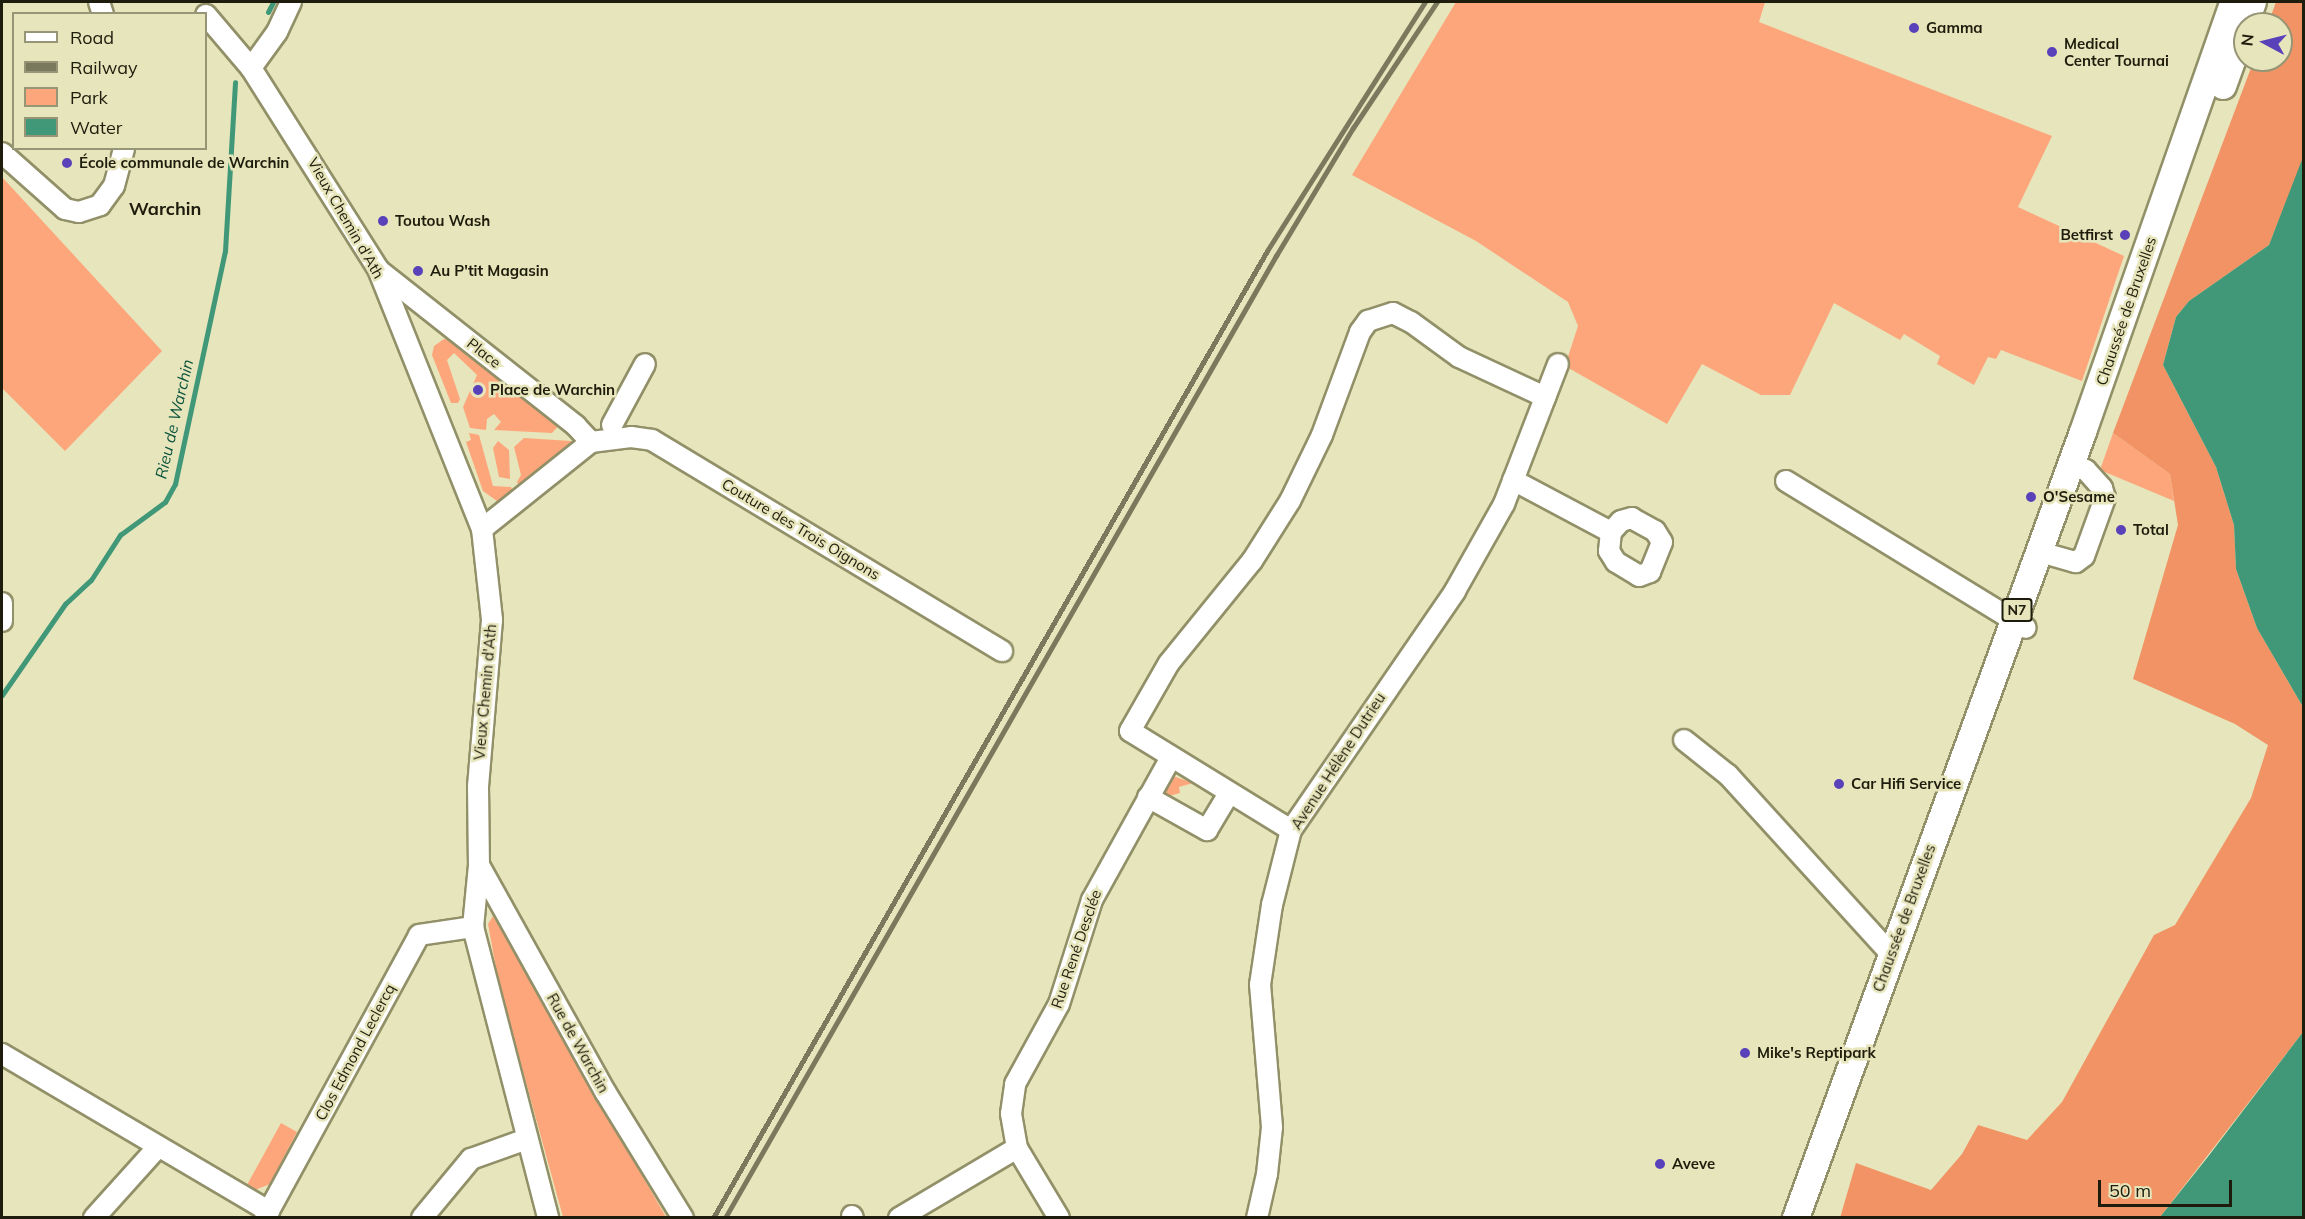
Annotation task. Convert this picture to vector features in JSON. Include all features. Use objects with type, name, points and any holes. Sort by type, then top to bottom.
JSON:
[{"type":"main road","name":"Chaussée de Bruxelles","points":[[2078,468],[2234,2]]},
{"type":"main road","name":"Chaussée de Bruxelles","points":[[1813,1218],[2020,624],[2233,56]]},
{"type":"main road","name":"Chaussée de Bruxelles","points":[[1797,1218],[1891,954],[2020,624]]},
{"type":"street","points":[[251,68],[277,32],[291,2]]},
{"type":"street","name":"Vieux Chemin d'Ath","points":[[207,16],[251,68],[378,269],[482,529],[492,620],[478,786],[479,865],[473,927],[548,1218]]},
{"type":"street","points":[[2,153],[65,208],[79,212],[100,205],[114,186],[123,150]]},
{"type":"street","name":"Place","points":[[378,269],[576,426],[591,442]]},
{"type":"street","points":[[1291,830],[1228,795],[1130,731],[1169,663],[1252,561],[1290,501],[1322,435],[1360,332],[1368,321],[1393,313],[1411,322],[1459,357],[1545,397]]},
{"type":"street","points":[[612,424],[645,364]]},
{"type":"street","name":"Avenue Hélène Dutrieu","points":[[1257,1218],[1267,1174],[1272,1128],[1260,985],[1272,905],[1291,830],[1455,591],[1513,480],[1558,364]]},
{"type":"street","name":"Couture des Trois Oignons","points":[[591,442],[631,437],[652,440],[1002,651]]},
{"type":"street","points":[[482,529],[591,442]]},
{"type":"street","points":[[2046,553],[2076,562],[2084,556],[2104,498],[2102,488],[2078,468]]},
{"type":"street","points":[[1513,480],[1611,532]]},
{"type":"street","points":[[1786,481],[2020,624]]},
{"type":"street","points":[[2,603],[2,621]]},
{"type":"street","points":[[1684,740],[1728,775],[1891,954]]},
{"type":"street","name":"Rue René Desclée","points":[[1059,1218],[1017,1148],[1011,1114],[1015,1084],[1059,1004],[1092,900],[1170,759]]},
{"type":"street","points":[[1148,797],[1207,830],[1228,795]]},
{"type":"street","name":"Rue de Warchin","points":[[479,865],[606,1093],[683,1218]]},
{"type":"street","name":"Clos Edmond Leclercq","points":[[267,1214],[419,935],[473,927]]},
{"type":"street","points":[[2,1054],[267,1214]]},
{"type":"street","points":[[422,1218],[471,1159],[527,1139]]},
{"type":"street","points":[[94,1218],[157,1148]]},
{"type":"street","points":[[898,1218],[1017,1148]]},
{"type":"green space","points":[[1456,2],[1765,2],[1759,22],[2052,136],[2018,207],[2124,256],[2082,381],[2001,350],[1996,359],[1988,357],[1974,385],[1937,364],[1940,356],[1904,334],[1900,340],[1834,303],[1790,395],[1761,395],[1702,364],[1667,424],[1565,366],[1578,326],[1568,302],[1476,241],[1352,175]]},
{"type":"green space","points":[[2,177],[162,351],[65,451],[2,388]]},
{"type":"green space","points":[[444,339],[453,341],[560,424],[552,433],[494,430],[501,422],[494,414],[487,419],[486,430],[470,428],[463,407],[477,375],[454,353],[447,360],[460,399],[458,403],[451,403],[432,355],[434,346]]},
{"type":"green space","points":[[469,433],[479,435],[493,486],[511,487],[514,495],[497,501],[483,491],[466,442],[471,440]]},
{"type":"green space","points":[[2113,433],[2170,474],[2174,501],[2100,470]]},
{"type":"green space","points":[[524,438],[571,441],[570,448],[521,490],[517,482],[521,475],[514,447]]},
{"type":"green space","points":[[498,441],[509,450],[510,479],[499,477],[493,448]]},
{"type":"green space","points":[[1173,776],[1193,783],[1179,787],[1180,793],[1165,797],[1163,791]]},
{"type":"green space","points":[[493,916],[666,1217],[563,1217],[499,984],[488,924]]},
{"type":"green space","points":[[281,1123],[297,1132],[270,1184],[255,1190],[247,1185]]},
{"type":"shaded area","points":[[2276,2],[2303,2],[2304,157],[2269,245],[2189,301],[2176,317],[2163,365],[2216,467],[2234,525],[2236,569],[2257,628],[2303,707],[2303,1032],[2160,1217],[1840,1218],[1856,1163],[1931,1190],[1962,1154],[1978,1125],[2027,1140],[2062,1102],[2154,935],[2175,925],[2251,798],[2268,745],[2235,724],[2133,679],[2178,525],[2170,474],[2113,433],[2249,72],[2293,72],[2293,12],[2272,12]]},
{"type":"water","points":[[2303,157],[2303,707],[2257,628],[2236,569],[2234,525],[2216,467],[2163,365],[2176,317],[2189,301],[2269,245]]},
{"type":"water","points":[[2303,1032],[2303,1217],[2160,1217],[2207,1158]]},
{"type":"waterway","name":"Rieu de Warchin","points":[[268,12],[273,2]]},
{"type":"waterway","name":"Rieu de Warchin","points":[[2,695],[65,604],[91,580],[120,535],[165,502],[175,484],[225,251],[235,82]]},
{"type":"railway","points":[[713,1218],[1267,251],[1425,2]]},
{"type":"railway","points":[[725,1218],[1276,256],[1353,128],[1437,2]]},
{"type":"place","name":"Gamma","points":[[1914,28]]},
{"type":"place","name":"Medical Center Tournai","points":[[2052,52]]},
{"type":"place","name":"École communale de Warchin","points":[[67,163]]},
{"type":"place","name":"Toutou Wash","points":[[383,221]]},
{"type":"place","name":"Betfirst","points":[[2125,235]]},
{"type":"place","name":"Au P'tit Magasin","points":[[418,271]]},
{"type":"place","name":"Place de Warchin","points":[[478,390]]},
{"type":"place","name":"O'Sesame","points":[[2031,497]]},
{"type":"place","name":"Total","points":[[2121,530]]},
{"type":"place","name":"Car Hifi Service","points":[[1839,784]]},
{"type":"place","name":"Mike's Reptipark","points":[[1745,1053]]},
{"type":"place","name":"Aveve","points":[[1660,1164]]},
{"type":"district","name":"Warchin","points":[[165,209]]}]
